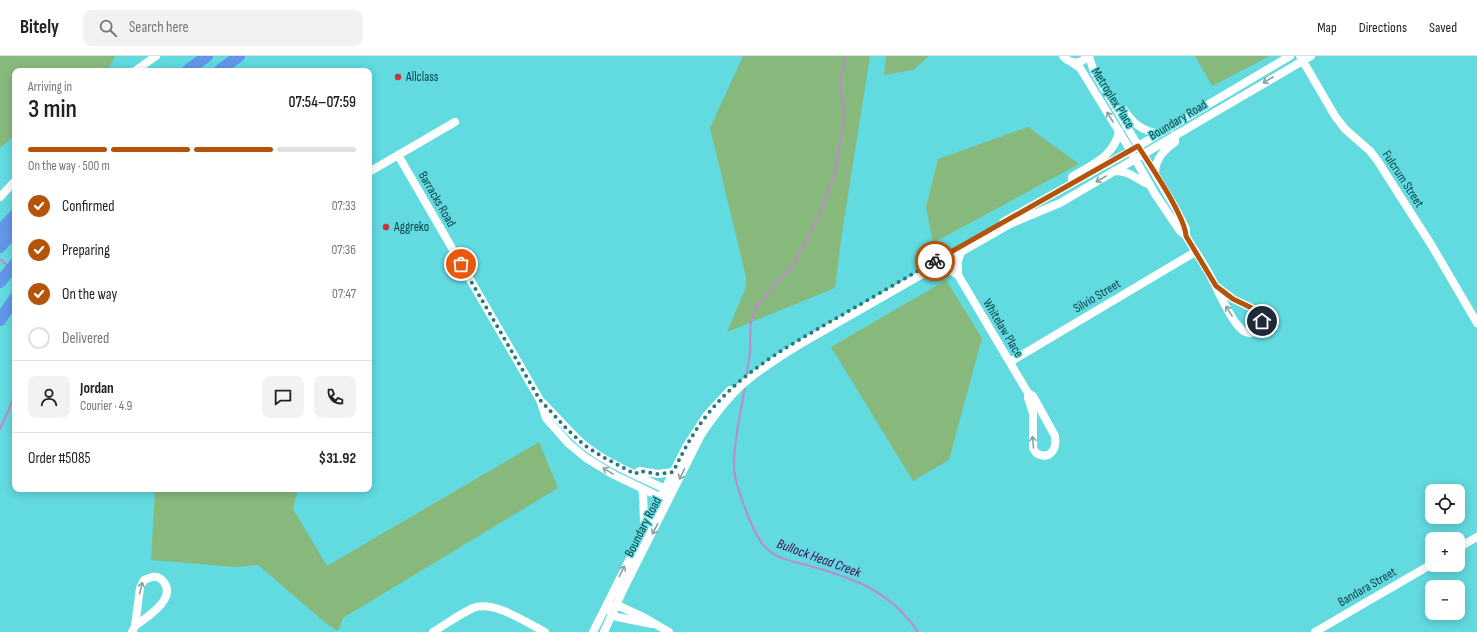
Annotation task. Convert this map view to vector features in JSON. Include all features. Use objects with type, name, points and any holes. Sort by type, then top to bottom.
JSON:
[{"type":"highway","points":[[191,68],[207,56]]},
{"type":"highway","points":[[223,68],[239,56]]},
{"type":"highway","points":[[1,241],[12,221]]},
{"type":"highway","points":[[1,241],[12,232]]},
{"type":"highway","points":[[1,281],[12,268]]},
{"type":"highway","points":[[0,320],[12,302]]},
{"type":"street","points":[[139,68],[156,56]]},
{"type":"street","name":"Metroplex Place","points":[[1063,56],[1080,68],[1150,185],[1180,231],[1186,236]]},
{"type":"street","points":[[1071,62],[1081,62],[1088,56]]},
{"type":"street","name":"Metroplex Place","points":[[1088,56],[1094,72],[1155,172],[1186,229],[1186,236]]},
{"type":"street","name":"Boundary Road","points":[[593,632],[645,526],[694,433],[707,415],[743,384],[801,341],[1072,183],[1130,151],[1290,56]]},
{"type":"street","name":"Boundary Road","points":[[801,341],[1010,224],[1060,203],[1144,154],[1301,58],[1311,56]]},
{"type":"street","name":"Fulcrum Street","points":[[1301,58],[1342,125],[1352,136],[1370,151],[1377,160],[1432,246],[1477,322]]},
{"type":"street","points":[[1116,108],[1124,110],[1131,120],[1139,127],[1158,134]]},
{"type":"street","points":[[372,170],[455,122]]},
{"type":"street","points":[[1072,183],[1072,177],[1106,156],[1118,138],[1119,132]]},
{"type":"street","points":[[1155,172],[1155,164],[1158,158],[1175,142],[1175,135]]},
{"type":"street","name":"Barracks Road","points":[[398,155],[540,400],[546,418],[569,444],[586,458],[608,472],[642,489],[660,497],[670,498]]},
{"type":"street","points":[[1114,171],[1124,171],[1141,182],[1150,185]]},
{"type":"street","points":[[0,196],[12,184]]},
{"type":"street","points":[[1186,236],[1216,286],[1220,297],[1241,329],[1247,333],[1253,333],[1259,329],[1262,317],[1258,311],[1233,299],[1216,286]]},
{"type":"street","points":[[958,275],[958,261],[961,252]]},
{"type":"street","name":"Silvio Street","points":[[1010,362],[1195,252]]},
{"type":"street","points":[[935,266],[946,268],[958,275]]},
{"type":"street","name":"Whitelaw Place","points":[[958,275],[1028,393],[1028,398],[1033,413],[1033,448],[1036,452],[1045,455],[1054,450],[1056,443],[1055,436],[1033,396],[1028,393]]},
{"type":"street","name":"Barracks Road","points":[[540,400],[584,445],[603,457],[665,489]]},
{"type":"street","name":"Boundary Road","points":[[604,632],[622,592],[701,435],[722,402]]},
{"type":"street","points":[[635,474],[640,471],[658,474],[673,472]]},
{"type":"street","points":[[642,489],[645,526]]},
{"type":"street","points":[[665,489],[670,498]]},
{"type":"street","points":[[1465,544],[1477,537]]},
{"type":"street","name":"Bandara Street","points":[[1315,632],[1425,568]]},
{"type":"street","points":[[153,576],[161,578],[167,585],[168,594],[163,603],[134,629],[140,588],[144,580],[153,576]]},
{"type":"street","points":[[433,632],[474,608],[485,606],[498,608],[545,632]]},
{"type":"street","points":[[606,607],[617,606],[645,618],[669,632]]},
{"type":"street","points":[[606,607],[612,615],[617,617],[653,624]]},
{"type":"green space","points":[[0,56],[115,56],[109,68],[12,68],[12,138],[0,148]]},
{"type":"green space","points":[[743,56],[870,56],[842,233],[835,288],[727,332],[746,287],[746,277],[710,128]]},
{"type":"green space","points":[[886,56],[929,56],[913,70],[884,75]]},
{"type":"green space","points":[[1195,56],[1270,56],[1212,86]]},
{"type":"green space","points":[[1028,127],[1079,164],[933,243],[926,207],[938,159]]},
{"type":"green space","points":[[946,280],[982,338],[949,460],[913,481],[831,347]]},
{"type":"green space","points":[[539,442],[558,488],[343,618],[338,631],[328,625],[258,565],[235,567],[151,560],[155,492],[297,492],[293,509],[327,566]]},
{"type":"waterway","name":"Bullock Head Creek","points":[[746,378],[750,353],[750,330],[753,313],[756,307],[792,266],[820,214],[834,175],[843,128],[844,111],[841,90],[841,75],[846,56]]},
{"type":"waterway","points":[[0,259],[8,266]]},
{"type":"waterway","name":"Bullock Head Creek","points":[[745,387],[736,435],[734,469],[737,485],[746,511],[760,541],[768,550],[783,558],[842,576],[871,588],[896,606],[918,632]]},
{"type":"waterway","points":[[0,429],[12,402]]},
{"type":"way so far","points":[[461,264],[540,400],[567,429],[584,445],[635,474],[640,471],[653,474],[665,474],[673,472],[686,446],[707,415],[731,389],[760,364],[800,339],[935,261]]},
{"type":"place","name":"Allclass","points":[[398,77]]},
{"type":"place","name":"Aggreko","points":[[386,227]]},
{"type":"route","points":[[935,261],[1138,146],[1176,209],[1186,229],[1186,236],[1216,286],[1233,299],[1258,311],[1262,317],[1262,321]]}]
